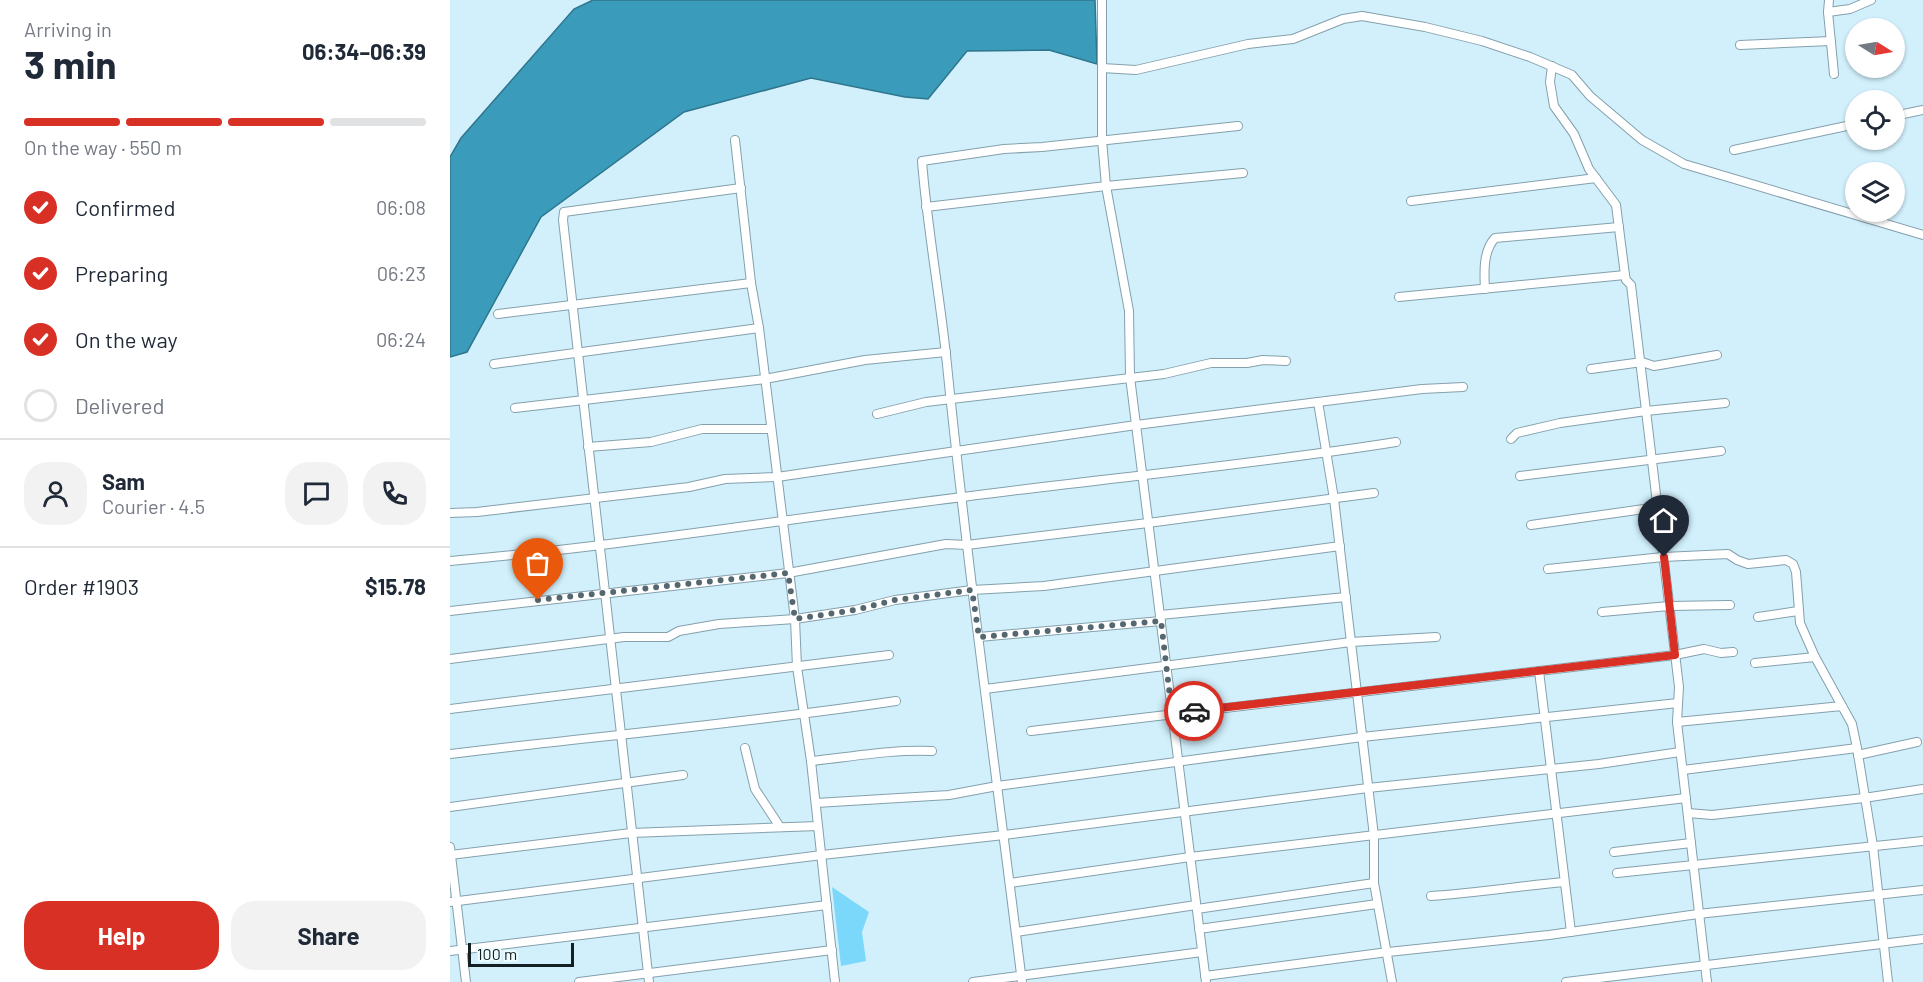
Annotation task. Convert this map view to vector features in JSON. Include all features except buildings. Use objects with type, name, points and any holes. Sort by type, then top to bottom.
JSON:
[{"type":"street","points":[[1102,0],[1102,140],[1106,186],[1129,311],[1130,377],[1206,979],[1388,952],[1571,932],[1698,914],[1923,890]]},
{"type":"street","points":[[1829,0],[1828,12],[1834,74]]},
{"type":"street","points":[[1828,12],[1850,9],[1871,0]]},
{"type":"street","points":[[1102,68],[1136,70],[1248,44],[1293,39],[1343,20],[1362,16],[1454,33],[1482,41],[1572,75],[1590,96],[1642,140],[1684,164],[1923,236]]},
{"type":"street","points":[[1740,45],[1831,40]]},
{"type":"street","points":[[1552,66],[1550,82],[1554,106],[1574,134],[1589,169],[1616,205],[1626,280],[1631,285],[1679,687],[1677,722],[1707,982]]},
{"type":"street","points":[[1905,114],[1923,110]]},
{"type":"street","points":[[1022,979],[955,452],[946,352],[922,161],[1004,149],[1238,126]]},
{"type":"street","points":[[1734,150],[1845,126]]},
{"type":"street","points":[[735,140],[751,283],[759,328],[795,619],[802,715],[811,761],[836,982]]},
{"type":"street","points":[[926,207],[1243,173]]},
{"type":"street","points":[[1411,201],[1596,178]]},
{"type":"street","points":[[649,978],[582,400],[564,212],[741,188]]},
{"type":"street","points":[[1485,289],[1484,269],[1487,252],[1489,244],[1495,238],[1619,227]]},
{"type":"street","points":[[1399,297],[1625,274]]},
{"type":"street","points":[[498,314],[751,283]]},
{"type":"street","points":[[494,364],[759,328]]},
{"type":"street","points":[[515,408],[765,379],[865,360],[946,352]]},
{"type":"street","points":[[1591,369],[1642,362],[1654,366],[1717,355]]},
{"type":"street","points":[[877,414],[926,402],[1164,374],[1211,363],[1286,361]]},
{"type":"street","points":[[450,513],[477,512],[689,487],[725,479],[777,477],[1136,425],[1422,389],[1463,387]]},
{"type":"street","points":[[1318,402],[1334,499],[1374,836],[1374,883],[1392,982]]},
{"type":"street","points":[[1511,439],[1517,433],[1560,423],[1725,403]]},
{"type":"street","points":[[588,447],[651,442],[702,429],[771,429]]},
{"type":"street","points":[[450,561],[599,545],[961,497],[1327,453],[1396,442]]},
{"type":"street","points":[[1520,476],[1721,451]]},
{"type":"street","points":[[450,610],[788,573],[929,546],[967,545],[1374,493]]},
{"type":"street","points":[[1531,525],[1658,507]]},
{"type":"street","points":[[450,658],[610,639],[668,638],[680,631],[719,624],[795,619],[855,610],[895,600],[972,590],[1044,586],[1340,546]]},
{"type":"street","points":[[1548,569],[1664,557],[1728,554],[1748,564],[1786,560],[1793,564],[1796,572],[1800,623],[1815,657],[1851,724],[1858,752],[1873,846],[1888,982]]},
{"type":"street","points":[[979,637],[1346,597]]},
{"type":"street","points":[[1602,612],[1669,606],[1730,605]]},
{"type":"street","points":[[1758,617],[1798,611]]},
{"type":"street","points":[[985,689],[1351,642],[1436,637]]},
{"type":"street","points":[[1031,731],[1704,650],[1733,652]]},
{"type":"street","points":[[450,709],[889,655]]},
{"type":"street","points":[[1755,663],[1815,657]]},
{"type":"street","points":[[1539,671],[1571,932]]},
{"type":"street","points":[[450,754],[802,715],[896,701]]},
{"type":"street","points":[[816,803],[950,795],[997,786],[1362,737],[1678,703]]},
{"type":"street","points":[[1677,722],[1842,706]]},
{"type":"street","points":[[1683,770],[1858,752],[1917,742]]},
{"type":"street","points":[[745,748],[755,789],[780,827]]},
{"type":"street","points":[[811,761],[909,750],[932,751]]},
{"type":"street","points":[[453,902],[822,855],[1004,836],[1368,788],[1599,764],[1680,752]]},
{"type":"street","points":[[450,807],[683,775]]},
{"type":"street","points":[[1688,813],[1712,815],[1923,789]]},
{"type":"street","points":[[1010,883],[1190,857],[1686,798]]},
{"type":"street","points":[[466,982],[463,950],[453,902],[450,853],[631,833],[818,826]]},
{"type":"street","points":[[1617,873],[1923,841]]},
{"type":"street","points":[[1614,852],[1691,843]]},
{"type":"street","points":[[1431,896],[1479,893],[1564,882]]},
{"type":"street","points":[[1016,932],[1374,883]]},
{"type":"street","points":[[1199,929],[1377,904]]},
{"type":"street","points":[[450,951],[827,905]]},
{"type":"street","points":[[1566,982],[1923,939]]},
{"type":"street","points":[[579,982],[649,978],[832,950]]},
{"type":"street","points":[[974,982],[1022,979],[1202,952]]},
{"type":"shaded area","points":[[593,0],[1095,0],[1097,64],[1049,50],[967,51],[928,99],[905,97],[811,78],[684,112],[541,217],[467,352],[450,357],[450,157],[461,138],[574,9]]},
{"type":"shaded area","points":[[832,887],[869,912],[862,932],[866,961],[841,966]]},
{"type":"way so far","points":[[538,600],[788,573],[795,619],[855,610],[895,600],[972,590],[979,637],[1161,621],[1172,714],[1194,711]]},
{"type":"route","points":[[1194,711],[1675,655],[1664,557]]}]
